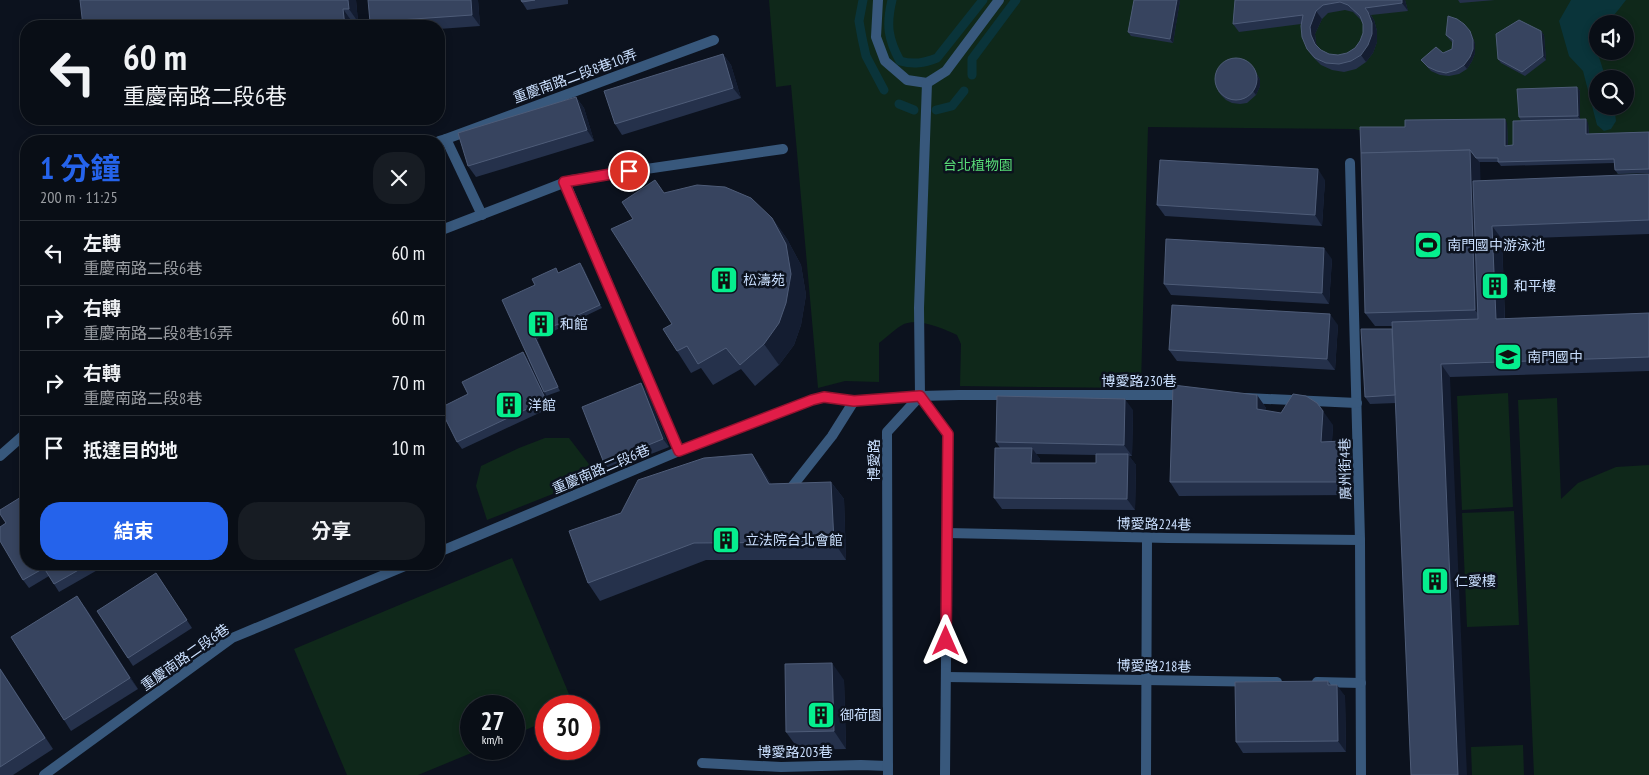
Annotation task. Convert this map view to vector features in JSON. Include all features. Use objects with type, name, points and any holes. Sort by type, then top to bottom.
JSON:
[{"type":"street","points":[[878,0],[876,37],[885,61],[907,80],[927,83],[946,71],[999,0]]},
{"type":"street","name":"重慶南路二段8巷10弄","points":[[445,139],[714,40]]},
{"type":"street","points":[[927,83],[919,308],[920,396],[948,434],[945,775]]},
{"type":"street","name":"重慶南路二段8巷10弄","points":[[445,146],[482,214]]},
{"type":"street","points":[[445,229],[564,182],[783,149]]},
{"type":"street","name":"廣州街4巷","points":[[1350,163],[1360,540],[1361,775]]},
{"type":"street","points":[[564,182],[679,451]]},
{"type":"street","name":"博愛路230巷","points":[[920,396],[1190,396]]},
{"type":"street","name":"重慶南路二段6巷","points":[[445,549],[679,451],[812,400],[824,397],[854,401],[920,396]]},
{"type":"street","name":"博愛路","points":[[888,771],[887,432],[920,396]]},
{"type":"street","points":[[1239,398],[1357,403]]},
{"type":"street","points":[[791,488],[832,436],[854,401]]},
{"type":"street","points":[[0,456],[20,438]]},
{"type":"street","name":"博愛路224巷","points":[[947,533],[1147,538],[1360,540]]},
{"type":"street","points":[[1146,775],[1147,538]]},
{"type":"street","name":"重慶南路二段6巷","points":[[44,775],[232,638],[396,570]]},
{"type":"street","name":"博愛路218巷","points":[[946,677],[1283,682]]},
{"type":"street","points":[[1302,682],[1361,683]]},
{"type":"street","name":"博愛路203巷","points":[[702,763],[780,767],[862,765],[888,771]]},
{"type":"green space","name":"台北植物園","points":[[769,0],[1649,0],[1649,173],[1617,174],[1617,163],[1501,162],[1354,129],[1148,127],[1141,385],[1139,388],[960,386],[961,344],[957,335],[917,322],[904,324],[879,343],[879,382],[845,381],[818,388],[791,85],[776,87]]},
{"type":"green space","points":[[1508,393],[1513,507],[1462,510],[1457,396]]},
{"type":"green space","points":[[1557,398],[1561,499],[1578,483],[1616,467],[1649,465],[1649,775],[1534,775],[1518,400]]},
{"type":"green space","points":[[545,438],[569,438],[598,476],[487,520],[476,486],[481,466]]},
{"type":"green space","points":[[1514,511],[1519,625],[1467,627],[1462,513]]},
{"type":"green space","points":[[512,558],[569,695],[535,695],[535,726],[525,730],[525,695],[460,695],[460,758],[418,775],[347,775],[294,649]]},
{"type":"green space","points":[[1523,745],[1524,775],[1472,775],[1471,747]]},
{"type":"shaded area","points":[[1571,0],[1626,0],[1614,15],[1589,15],[1589,60],[1600,60],[1603,70],[1589,70],[1589,94],[1583,71],[1569,56],[1559,21]]},
{"type":"shaded area","points":[[1594,115],[1615,115],[1616,121],[1611,129],[1604,131],[1597,125]]},
{"type":"building","points":[[80,0],[348,0],[349,9],[343,9],[344,20],[82,20]]},
{"type":"building","points":[[368,0],[471,0],[472,15],[370,20]]},
{"type":"building","points":[[1134,0],[1177,0],[1170,39],[1128,32]]},
{"type":"building","points":[[1235,0],[1402,0],[1402,3],[1365,8],[1372,23],[1372,34],[1368,45],[1361,55],[1351,61],[1339,64],[1326,63],[1315,58],[1307,49],[1302,37],[1303,15],[1233,24]],"holes":[[[1340,2],[1348,5],[1360,16],[1363,24],[1363,33],[1360,41],[1355,48],[1347,53],[1329,54],[1315,44],[1311,35],[1310,27],[1316,11],[1323,5]]]},
{"type":"building","points":[[1448,16],[1457,19],[1470,31],[1473,49],[1464,65],[1446,73],[1428,67],[1421,60],[1436,47],[1443,53],[1452,49],[1453,40],[1446,35]]},
{"type":"building","points":[[1519,20],[1541,31],[1543,56],[1522,72],[1498,59],[1496,34]]},
{"type":"building","points":[[723,54],[733,88],[615,124],[604,91]]},
{"type":"building","points":[[1236,58],[1251,64],[1257,79],[1251,94],[1236,100],[1221,94],[1215,79],[1221,64]]},
{"type":"building","points":[[1577,87],[1578,116],[1519,117],[1517,89]]},
{"type":"building","points":[[576,97],[587,130],[468,166],[458,133]]},
{"type":"building","points":[[1505,119],[1505,146],[1513,145],[1513,121],[1586,119],[1586,134],[1649,132],[1649,169],[1615,170],[1614,159],[1498,162],[1498,158],[1476,158],[1470,150],[1361,153],[1360,127],[1405,127],[1405,120]]},
{"type":"building","name":"南門國中游泳池","points":[[1470,150],[1475,310],[1365,313],[1361,153]]},
{"type":"building","points":[[1160,160],[1318,169],[1315,215],[1157,205]]},
{"type":"building","points":[[1649,174],[1649,220],[1492,226],[1496,319],[1649,313],[1649,357],[1441,364],[1458,775],[1411,775],[1392,322],[1478,319],[1473,181]]},
{"type":"building","name":"松濤苑","points":[[655,180],[664,193],[697,185],[725,187],[751,198],[772,218],[786,244],[791,274],[786,303],[779,323],[764,344],[740,365],[726,348],[698,364],[687,346],[677,351],[663,329],[672,324],[611,229],[633,219],[622,202]]},
{"type":"building","points":[[1166,239],[1324,248],[1322,293],[1164,284]]},
{"type":"building","name":"和館","points":[[580,263],[600,305],[534,335],[558,387],[544,392],[502,300],[535,285],[532,279],[556,268],[558,273]]},
{"type":"building","points":[[1172,305],[1330,314],[1327,359],[1169,350]]},
{"type":"building","points":[[1361,329],[1392,329],[1395,395],[1365,397]]},
{"type":"building","name":"洋館","points":[[523,352],[546,400],[457,442],[445,418],[445,406],[468,394],[462,382]]},
{"type":"building","points":[[641,383],[663,439],[604,463],[582,407]]},
{"type":"building","points":[[1173,385],[1257,395],[1257,409],[1281,413],[1293,394],[1306,396],[1317,403],[1323,411],[1321,442],[1342,441],[1343,482],[1170,482]]},
{"type":"building","points":[[997,396],[1125,399],[1124,445],[996,442]]},
{"type":"building","points":[[995,448],[1032,448],[1031,463],[1096,463],[1096,454],[1128,454],[1127,499],[994,498]]},
{"type":"building","name":"立法院台北會館","points":[[752,454],[769,484],[831,482],[834,542],[694,543],[588,583],[569,531],[621,513],[638,480],[704,458]]},
{"type":"building","points":[[20,498],[20,570],[40,570],[23,580],[0,541],[0,527],[6,523],[0,514],[0,510]]},
{"type":"building","points":[[45,570],[78,570],[54,584]]},
{"type":"building","points":[[156,573],[187,620],[128,658],[97,611]]},
{"type":"building","points":[[77,596],[130,678],[64,720],[11,637]]},
{"type":"building","points":[[832,663],[834,731],[786,732],[785,664]]},
{"type":"building","points":[[0,669],[45,738],[0,767]]},
{"type":"building","points":[[1328,681],[1328,685],[1337,685],[1338,741],[1236,742],[1235,682]]},
{"type":"waterway","points":[[863,0],[859,21],[866,56],[884,90]]},
{"type":"waterway","points":[[892,0],[889,32],[893,46],[900,61],[914,63],[937,58],[983,0]]},
{"type":"waterway","points":[[972,75],[972,59],[1016,0]]},
{"type":"waterway","points":[[936,110],[952,106],[964,91]]},
{"type":"waterway","points":[[899,104],[914,110]]},
{"type":"place","name":"南門國中游泳池","points":[[1428,245]]},
{"type":"place","name":"松濤苑","points":[[724,280]]},
{"type":"place","name":"和平樓","points":[[1495,286]]},
{"type":"place","name":"和館","points":[[541,324]]},
{"type":"place","name":"南門國中","points":[[1508,357]]},
{"type":"place","name":"洋館","points":[[509,405]]},
{"type":"place","name":"立法院台北會館","points":[[726,540]]},
{"type":"place","name":"仁愛樓","points":[[1435,581]]},
{"type":"place","name":"御荷園","points":[[821,715]]},
{"type":"route","points":[[629,171],[564,182],[679,451],[824,397],[854,401],[920,396],[948,434],[946,641]]}]
